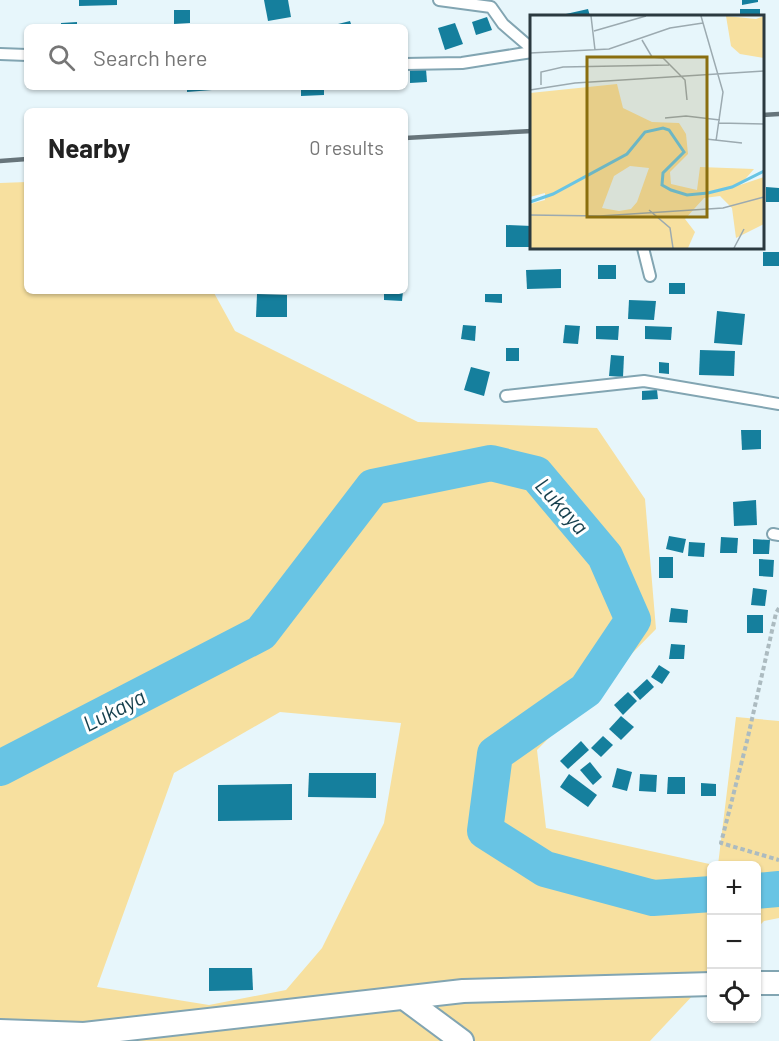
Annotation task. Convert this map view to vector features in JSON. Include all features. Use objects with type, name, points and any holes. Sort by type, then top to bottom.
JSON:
[{"type":"street","points":[[761,983],[779,983]]},
{"type":"street","points":[[0,1031],[84,1034],[463,991],[707,984]]},
{"type":"street","points":[[404,998],[462,1041]]},
{"type":"lane","points":[[439,0],[490,7],[503,24],[530,50]]},
{"type":"lane","points":[[408,64],[462,63],[530,51]]},
{"type":"lane","points":[[0,54],[24,55]]},
{"type":"lane","points":[[643,249],[650,276]]},
{"type":"lane","points":[[506,396],[644,381],[779,404]]},
{"type":"path","points":[[779,608],[721,843],[779,860]]},
{"type":"shaded area","points":[[24,182],[24,294],[215,294],[235,331],[418,422],[597,428],[645,499],[656,629],[537,750],[546,828],[707,863],[707,980],[650,1041],[0,1041],[0,183]],"holes":[[[280,712],[401,723],[384,823],[322,948],[286,990],[209,1005],[97,987],[174,773]]]},
{"type":"shaded area","points":[[736,717],[779,721],[779,918],[764,921],[761,924],[761,861],[718,861]]},
{"type":"building","points":[[79,0],[117,0],[117,5],[79,6]]},
{"type":"building","points":[[264,0],[288,0],[291,17],[268,21]]},
{"type":"building","points":[[742,0],[758,0],[758,2],[742,5]]},
{"type":"building","points":[[588,9],[590,15],[561,15]]},
{"type":"building","points":[[740,9],[760,9],[760,15],[740,15]]},
{"type":"building","points":[[174,10],[190,10],[190,23],[174,24]]},
{"type":"building","points":[[487,17],[492,30],[476,35],[472,22]]},
{"type":"building","points":[[77,22],[77,24],[61,24]]},
{"type":"building","points":[[455,23],[463,44],[445,50],[438,28]]},
{"type":"building","points":[[426,69],[427,82],[410,83],[410,70]]},
{"type":"building","points":[[187,90],[212,90],[187,92]]},
{"type":"building","points":[[301,90],[324,90],[324,95],[301,96]]},
{"type":"building","points":[[766,187],[779,188],[779,202],[766,202]]},
{"type":"building","points":[[506,225],[530,226],[530,247],[506,247]]},
{"type":"building","points":[[763,252],[779,252],[779,266],[763,266]]},
{"type":"building","points":[[598,265],[616,265],[616,279],[598,279]]},
{"type":"building","points":[[561,269],[561,288],[527,289],[526,270]]},
{"type":"building","points":[[669,283],[685,283],[685,294],[669,294]]},
{"type":"building","points":[[257,294],[287,295],[287,317],[256,317]]},
{"type":"building","points":[[384,294],[403,294],[402,301],[384,300]]},
{"type":"building","points":[[485,294],[502,294],[502,303],[485,302]]},
{"type":"building","points":[[629,300],[656,301],[654,320],[628,319]]},
{"type":"building","points":[[717,311],[745,314],[742,345],[714,343]]},
{"type":"building","points":[[463,325],[476,326],[475,341],[461,339]]},
{"type":"building","points":[[565,325],[580,326],[578,344],[563,343]]},
{"type":"building","points":[[596,326],[619,326],[618,340],[596,339]]},
{"type":"building","points":[[645,326],[672,327],[671,340],[645,339]]},
{"type":"building","points":[[506,348],[519,348],[519,361],[506,361]]},
{"type":"building","points":[[700,350],[735,351],[734,376],[699,375]]},
{"type":"building","points":[[611,355],[624,356],[623,377],[609,376]]},
{"type":"building","points":[[659,362],[669,363],[669,374],[659,373]]},
{"type":"building","points":[[471,367],[490,372],[484,396],[464,390]]},
{"type":"building","points":[[657,390],[658,399],[642,400],[642,391]]},
{"type":"building","points":[[741,430],[761,430],[761,449],[742,450]]},
{"type":"building","points":[[756,500],[757,525],[734,526],[733,502]]},
{"type":"building","points":[[669,536],[686,539],[683,553],[666,549]]},
{"type":"building","points":[[721,537],[738,538],[737,553],[720,553]]},
{"type":"building","points":[[753,539],[770,540],[769,554],[753,554]]},
{"type":"building","points":[[689,542],[705,543],[704,557],[688,556]]},
{"type":"building","points":[[659,557],[673,557],[673,578],[659,578]]},
{"type":"building","points":[[759,559],[774,560],[773,577],[759,576]]},
{"type":"building","points":[[753,588],[767,590],[765,606],[751,605]]},
{"type":"building","points":[[671,608],[688,610],[687,623],[669,622]]},
{"type":"building","points":[[747,615],[763,615],[763,633],[747,633]]},
{"type":"building","points":[[671,644],[685,645],[684,659],[669,659]]},
{"type":"building","points":[[659,665],[670,672],[662,684],[651,677]]},
{"type":"building","points":[[647,679],[654,687],[640,700],[633,692]]},
{"type":"building","points":[[628,692],[637,701],[623,715],[614,705]]},
{"type":"building","points":[[621,716],[634,727],[621,740],[609,729]]},
{"type":"building","points":[[603,736],[613,745],[601,757],[591,748]]},
{"type":"building","points":[[581,741],[589,750],[568,769],[560,761]]},
{"type":"building","points":[[590,762],[602,777],[593,785],[580,770]]},
{"type":"building","points":[[617,768],[632,772],[627,791],[612,787]]},
{"type":"building","points":[[309,773],[376,773],[376,798],[308,797]]},
{"type":"building","points":[[569,774],[597,795],[588,807],[560,787]]},
{"type":"building","points":[[640,774],[657,775],[656,792],[639,791]]},
{"type":"building","points":[[668,777],[685,777],[685,794],[667,794]]},
{"type":"building","points":[[701,783],[716,784],[716,796],[701,796]]},
{"type":"building","points":[[292,784],[292,820],[218,821],[218,785]]},
{"type":"building","points":[[209,968],[252,968],[253,990],[209,991]]},
{"type":"waterway","name":"Lukaya","points":[[0,768],[261,633],[373,487],[491,463],[536,474],[605,556],[633,620],[586,690],[495,754],[485,831],[545,869],[653,898],[707,894]]},
{"type":"waterway","name":"Lukaya","points":[[761,891],[779,889]]},
{"type":"railway","points":[[764,115],[779,114]]},
{"type":"railway","points":[[408,138],[530,131]]},
{"type":"railway","points":[[0,161],[24,159]]}]
